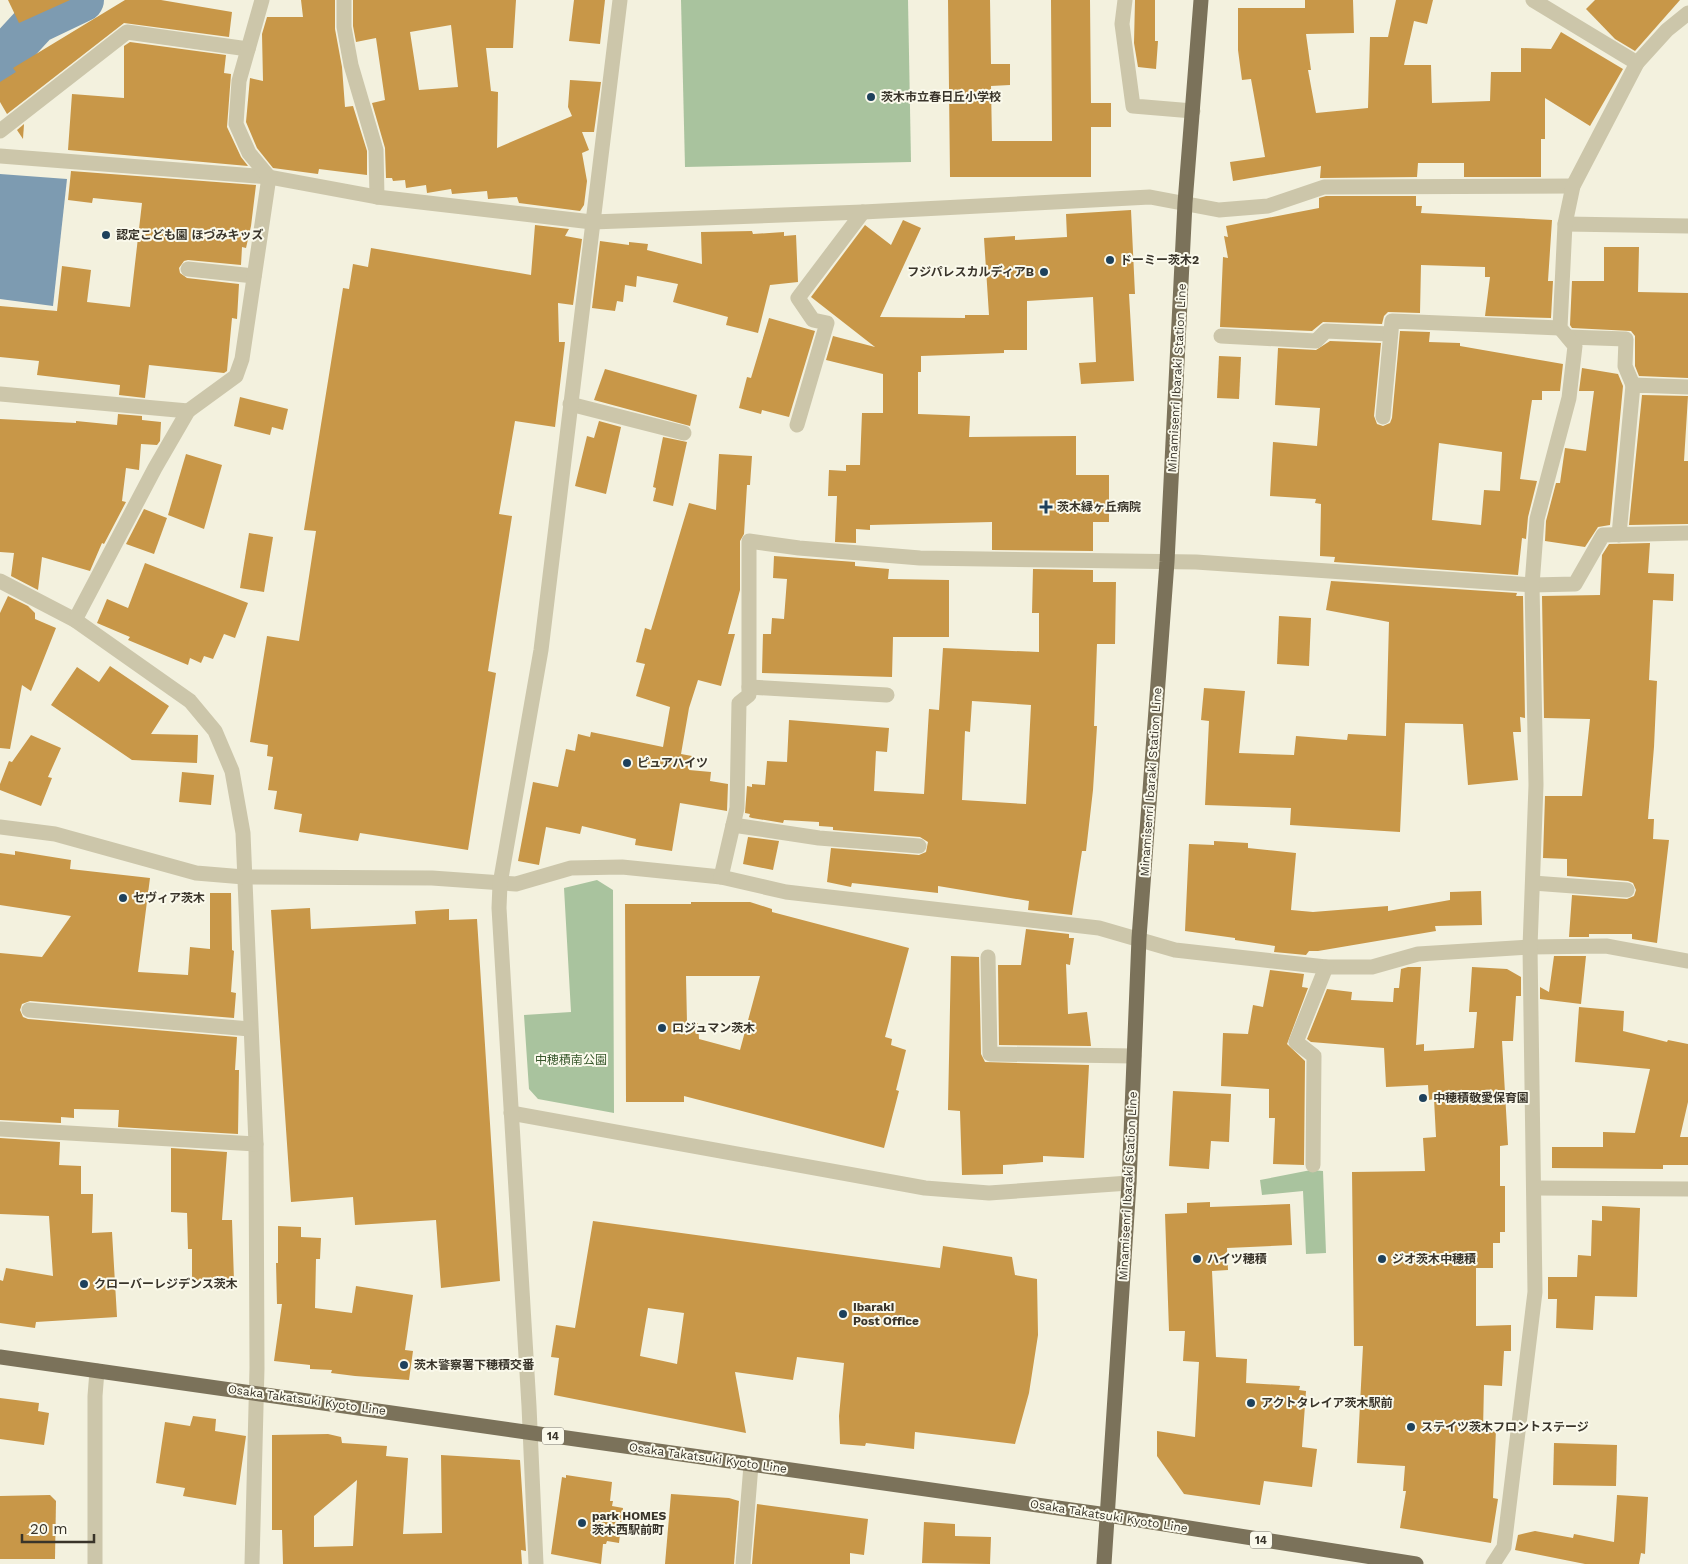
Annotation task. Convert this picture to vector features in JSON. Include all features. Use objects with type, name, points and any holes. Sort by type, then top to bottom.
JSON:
[{"type":"main road","name":"Minamisenri Ibaraki Station Line","points":[[1104,1564],[1129,1183],[1139,938],[1167,562],[1186,203],[1201,0]]},
{"type":"main road","name":"Osaka Takatsuki Kyoto Line","points":[[0,1357],[1107,1515],[1416,1564]]},
{"type":"street","points":[[75,620],[155,468],[188,411],[236,376],[242,359],[269,177],[249,153],[236,124],[239,81],[262,0]]},
{"type":"street","points":[[344,0],[344,27],[351,65],[376,150],[377,197]]},
{"type":"street","points":[[536,1564],[531,1433],[499,908],[500,884],[541,650],[620,0]]},
{"type":"street","points":[[1125,0],[1122,24],[1133,106],[1193,111]]},
{"type":"street","points":[[1533,0],[1637,63]]},
{"type":"street","points":[[1494,1564],[1504,1547],[1535,1292],[1535,1188],[1530,947],[1536,785],[1532,585],[1537,519],[1570,390],[1575,346],[1564,332],[1565,224],[1573,186],[1637,63],[1667,30],[1688,13]]},
{"type":"street","points":[[0,131],[127,32],[248,49]]},
{"type":"street","points":[[0,156],[269,177],[377,197],[592,222],[862,212],[1150,197],[1219,210],[1268,206],[1324,186],[1573,186]]},
{"type":"street","points":[[797,425],[827,323],[813,320],[798,298],[862,212]]},
{"type":"street","points":[[1565,224],[1688,226]]},
{"type":"street","points":[[188,269],[254,276]]},
{"type":"street","points":[[1383,417],[1392,321],[1564,332],[1626,339],[1626,366],[1633,385],[1619,535]]},
{"type":"street","points":[[1221,336],[1316,341],[1326,331],[1390,334]]},
{"type":"street","points":[[1633,385],[1688,387]]},
{"type":"street","points":[[0,394],[188,411]]},
{"type":"street","points":[[570,404],[684,433]]},
{"type":"street","points":[[721,877],[737,808],[739,703],[749,695],[749,541],[799,548],[920,558],[1196,562],[1532,585],[1575,584],[1603,536],[1688,533]]},
{"type":"street","points":[[0,581],[75,620],[190,701],[215,731],[232,771],[243,833],[256,1144],[257,1393],[252,1564]]},
{"type":"street","points":[[749,687],[887,695]]},
{"type":"street","points":[[733,825],[819,838],[919,846]]},
{"type":"street","points":[[0,827],[55,834],[196,873],[244,877],[432,878],[516,884],[571,868],[622,867],[721,877],[786,892],[1099,928],[1139,938],[1175,950],[1326,967],[1372,967],[1418,954],[1530,947],[1606,946],[1688,961]]},
{"type":"street","points":[[1533,883],[1628,890]]},
{"type":"street","points":[[988,957],[990,1054],[1134,1056]]},
{"type":"street","points":[[1313,1165],[1314,1056],[1296,1042],[1326,967]]},
{"type":"street","points":[[29,1010],[250,1028]]},
{"type":"street","points":[[511,1113],[925,1188],[989,1193],[1129,1183]]},
{"type":"street","points":[[0,1129],[256,1144]]},
{"type":"street","points":[[1535,1188],[1688,1189]]},
{"type":"street","points":[[95,1564],[97,1371]]},
{"type":"street","points":[[743,1564],[752,1465]]},
{"type":"green space","points":[[681,0],[908,0],[911,162],[685,167]]},
{"type":"green space","name":"中穂積南公園","points":[[597,880],[613,890],[614,1113],[538,1099],[529,1089],[524,1015],[571,1012],[564,888]]},
{"type":"green space","points":[[1311,1170],[1323,1171],[1326,1253],[1306,1254],[1303,1191],[1262,1195],[1260,1180]]},
{"type":"water","points":[[0,174],[67,179],[53,306],[0,299]]},
{"type":"building","points":[[8,0],[70,0],[19,23]]},
{"type":"building","points":[[125,0],[161,0],[232,12],[229,37],[124,23],[7,114],[0,102],[0,82],[16,72],[13,68]]},
{"type":"building","points":[[301,0],[335,0],[335,29],[342,67],[345,107],[353,106],[367,151],[367,175],[319,169],[318,174],[273,168],[257,148],[246,122],[250,78],[263,81],[262,34],[267,17],[303,17]]},
{"type":"building","points":[[353,0],[516,0],[513,48],[486,48],[491,91],[498,92],[497,148],[572,116],[568,107],[570,80],[601,82],[594,132],[582,132],[589,150],[582,153],[587,181],[584,205],[580,211],[519,203],[517,197],[488,199],[487,191],[452,194],[451,189],[427,193],[426,185],[406,188],[405,180],[393,181],[392,178],[386,178],[385,148],[372,103],[385,100],[376,38],[356,42],[353,26]],"holes":[[[451,25],[458,87],[419,90],[410,32]]]},
{"type":"building","points":[[574,0],[605,0],[600,44],[569,41]]},
{"type":"building","points":[[948,0],[990,0],[991,64],[1010,64],[1010,85],[991,86],[992,141],[1052,141],[1051,0],[1090,0],[1091,103],[1111,103],[1111,127],[1091,127],[1091,177],[950,177]]},
{"type":"building","points":[[1135,0],[1155,0],[1155,41],[1158,41],[1156,69],[1138,67],[1134,43]]},
{"type":"building","points":[[1305,0],[1353,0],[1354,33],[1306,34],[1311,70],[1308,70],[1316,113],[1368,108],[1370,37],[1388,37],[1396,0],[1433,0],[1427,24],[1414,21],[1404,65],[1431,65],[1432,103],[1490,101],[1491,72],[1521,72],[1521,48],[1551,49],[1561,32],[1623,69],[1590,126],[1545,98],[1545,139],[1541,139],[1541,177],[1464,177],[1464,163],[1418,163],[1417,177],[1320,178],[1321,166],[1233,181],[1230,162],[1265,157],[1251,79],[1242,80],[1238,50],[1238,8],[1305,8]]},
{"type":"building","points":[[1595,0],[1680,0],[1635,51],[1615,39],[1586,9]]},
{"type":"building","points":[[130,42],[226,55],[224,73],[231,74],[227,127],[241,157],[248,166],[68,150],[72,94],[124,98],[124,46]]},
{"type":"building","points":[[24,124],[23,139],[17,130]]},
{"type":"building","points":[[71,171],[256,185],[251,226],[246,248],[242,247],[241,265],[188,260],[184,261],[179,268],[180,273],[187,278],[239,284],[237,319],[232,318],[227,371],[224,373],[149,365],[145,398],[119,395],[120,385],[37,375],[39,361],[0,357],[0,306],[57,311],[62,266],[91,270],[87,302],[130,307],[142,203],[93,198],[92,203],[68,200]]},
{"type":"building","points":[[1326,196],[1416,196],[1416,206],[1422,206],[1421,213],[1552,220],[1548,281],[1553,281],[1551,318],[1485,316],[1490,277],[1485,277],[1485,267],[1421,265],[1420,313],[1388,312],[1384,316],[1382,324],[1323,322],[1312,331],[1220,327],[1223,257],[1228,258],[1224,236],[1228,237],[1226,226],[1319,208],[1319,198]]},
{"type":"building","points":[[1131,210],[1135,294],[1129,294],[1134,381],[1081,384],[1079,363],[1096,362],[1093,297],[1027,301],[1027,350],[1004,350],[1004,353],[921,356],[921,372],[918,372],[918,414],[970,416],[969,437],[1076,436],[1076,475],[1109,475],[1109,522],[1093,522],[1093,551],[992,550],[992,522],[870,525],[870,530],[856,529],[856,543],[835,542],[837,496],[828,496],[829,470],[846,471],[846,465],[860,465],[862,413],[883,413],[883,374],[826,360],[833,336],[875,347],[811,297],[865,225],[891,245],[903,220],[921,228],[880,317],[965,318],[965,315],[989,315],[984,238],[1015,236],[1015,240],[1067,237],[1066,214]]},
{"type":"building","points":[[535,225],[569,229],[565,236],[582,239],[573,305],[558,303],[559,342],[565,342],[555,427],[515,421],[499,514],[512,516],[488,671],[496,673],[468,850],[360,833],[358,841],[299,832],[302,814],[274,809],[277,791],[268,790],[273,757],[267,756],[268,745],[250,742],[267,636],[299,641],[316,531],[304,530],[343,288],[349,289],[353,264],[368,267],[371,248],[531,275]]},
{"type":"building","points":[[752,231],[753,234],[784,232],[784,236],[796,235],[798,282],[770,285],[758,333],[726,325],[728,317],[673,302],[678,284],[637,276],[636,287],[625,285],[623,302],[617,301],[615,311],[592,308],[600,241],[629,245],[629,242],[648,244],[647,250],[702,264],[701,232]]},
{"type":"building","points":[[1604,247],[1639,247],[1638,292],[1688,293],[1688,378],[1639,376],[1635,366],[1635,336],[1631,331],[1572,328],[1570,325],[1572,281],[1604,281]]},
{"type":"building","points":[[769,318],[815,331],[789,417],[762,410],[761,414],[739,408],[747,377],[751,378]]},
{"type":"building","points":[[1400,331],[1430,332],[1429,342],[1460,343],[1460,346],[1563,364],[1560,391],[1542,391],[1542,400],[1532,400],[1520,479],[1537,481],[1528,517],[1526,539],[1522,538],[1518,575],[1334,562],[1335,557],[1320,556],[1321,504],[1315,503],[1316,499],[1270,496],[1273,442],[1317,446],[1320,408],[1275,405],[1278,348],[1316,350],[1330,341],[1381,343],[1374,416],[1377,424],[1383,426],[1390,423]],"holes":[[[1439,443],[1502,452],[1500,491],[1484,490],[1481,525],[1432,520]]]},
{"type":"building","points":[[1219,356],[1241,357],[1239,399],[1217,398]]},
{"type":"building","points":[[1582,368],[1618,374],[1623,386],[1610,525],[1598,527],[1585,547],[1545,541],[1546,521],[1556,483],[1560,483],[1565,448],[1586,451],[1594,391],[1579,391]]},
{"type":"building","points":[[605,369],[697,395],[690,426],[594,400]]},
{"type":"building","points":[[1642,395],[1688,396],[1684,461],[1688,461],[1688,524],[1629,525]]},
{"type":"building","points":[[240,397],[288,409],[283,430],[272,427],[270,435],[234,426]]},
{"type":"building","points":[[118,414],[142,416],[142,420],[161,422],[160,441],[157,445],[141,444],[139,470],[126,468],[122,501],[126,502],[104,544],[102,543],[90,571],[42,557],[38,590],[11,576],[14,553],[0,552],[0,419],[76,423],[76,421],[117,425]]},
{"type":"building","points":[[599,421],[621,427],[606,494],[575,486],[587,436],[594,438]]},
{"type":"building","points":[[663,437],[687,442],[673,506],[653,501],[656,488],[653,487]]},
{"type":"building","points":[[186,454],[222,465],[204,529],[168,515]]},
{"type":"building","points":[[719,454],[752,456],[750,485],[747,485],[744,534],[740,541],[740,590],[728,634],[735,634],[721,686],[698,680],[689,708],[681,754],[692,756],[689,770],[711,772],[710,781],[728,784],[727,811],[680,803],[672,851],[635,845],[636,839],[582,826],[580,834],[546,827],[539,865],[518,861],[533,782],[558,787],[566,749],[575,751],[578,734],[590,737],[591,732],[663,747],[670,707],[636,696],[645,664],[636,662],[645,628],[651,630],[689,503],[716,510]]},
{"type":"building","points":[[144,509],[167,518],[154,554],[126,544]]},
{"type":"building","points":[[249,533],[273,537],[264,592],[240,588]]},
{"type":"building","points":[[1650,543],[1648,573],[1674,574],[1673,601],[1653,600],[1649,680],[1657,681],[1648,819],[1654,819],[1653,839],[1669,840],[1657,943],[1632,939],[1632,934],[1589,934],[1589,937],[1569,937],[1572,895],[1627,899],[1634,896],[1636,890],[1633,883],[1628,881],[1567,876],[1567,859],[1543,858],[1545,796],[1582,796],[1590,719],[1544,718],[1542,596],[1600,595],[1602,555],[1609,544]]},
{"type":"building","points":[[774,556],[855,562],[855,566],[889,569],[888,579],[949,580],[949,637],[893,637],[892,677],[762,673],[763,634],[771,634],[772,618],[784,619],[787,579],[773,578]]},
{"type":"building","points":[[145,563],[248,603],[235,638],[224,634],[213,659],[204,656],[201,663],[190,658],[188,665],[128,640],[130,637],[97,623],[107,599],[128,608]]},
{"type":"building","points":[[1033,569],[1093,570],[1093,582],[1116,582],[1115,644],[1097,644],[1094,726],[1097,726],[1093,790],[1086,851],[1082,851],[1072,915],[1028,910],[1029,901],[938,886],[938,893],[852,883],[851,887],[827,882],[831,848],[919,855],[926,852],[928,842],[920,837],[833,830],[833,827],[819,826],[819,822],[784,820],[783,823],[752,818],[749,817],[750,814],[745,813],[747,786],[752,787],[752,784],[765,785],[767,761],[787,762],[789,720],[889,728],[887,752],[876,751],[874,791],[924,794],[929,709],[939,710],[943,648],[1039,652],[1039,613],[1032,613]],"holes":[[[972,701],[1031,705],[1026,804],[962,800],[965,731],[970,732]]]},
{"type":"building","points":[[1331,581],[1517,593],[1516,596],[1523,596],[1525,718],[1520,717],[1521,732],[1513,732],[1518,780],[1468,785],[1463,724],[1405,723],[1400,832],[1290,825],[1291,808],[1205,805],[1209,721],[1201,720],[1204,688],[1245,691],[1239,753],[1294,755],[1296,736],[1347,740],[1348,734],[1386,736],[1389,622],[1326,610]]},
{"type":"building","points":[[8,596],[28,606],[35,613],[35,619],[56,628],[31,691],[22,685],[10,749],[0,748],[0,613]]},
{"type":"building","points":[[1279,616],[1311,618],[1309,666],[1277,664]]},
{"type":"building","points":[[110,666],[169,706],[151,734],[198,735],[197,763],[132,760],[51,705],[77,667],[99,682]]},
{"type":"building","points":[[31,735],[61,748],[48,777],[52,778],[41,806],[0,790],[0,784],[9,761],[12,762]]},
{"type":"building","points":[[182,772],[214,775],[211,805],[179,802]]},
{"type":"building","points":[[748,837],[779,841],[773,870],[743,864]]},
{"type":"building","points":[[1214,841],[1248,843],[1248,848],[1296,853],[1291,910],[1313,912],[1388,906],[1388,911],[1450,900],[1450,892],[1481,891],[1482,925],[1435,926],[1436,931],[1309,951],[1306,955],[1274,952],[1275,946],[1185,931],[1189,844],[1214,845]]},
{"type":"building","points":[[15,851],[71,860],[70,869],[150,878],[138,972],[188,975],[190,947],[210,949],[210,893],[231,893],[232,950],[234,951],[231,992],[236,993],[234,1018],[30,1001],[22,1004],[20,1010],[23,1017],[28,1019],[237,1037],[235,1070],[239,1070],[238,1134],[118,1127],[119,1110],[74,1109],[74,1118],[61,1117],[61,1123],[0,1120],[0,953],[42,957],[71,916],[0,905],[0,853],[15,855]]},
{"type":"building","points":[[691,902],[750,902],[772,909],[772,912],[909,948],[885,1037],[892,1039],[891,1045],[906,1050],[896,1090],[899,1091],[884,1148],[684,1096],[684,1102],[626,1102],[625,904],[691,904]],"holes":[[[686,976],[760,976],[740,1050],[699,1039],[698,1023],[687,1023]]]},
{"type":"building","points":[[310,908],[311,929],[416,924],[415,911],[449,909],[449,920],[477,919],[500,1281],[441,1288],[436,1220],[355,1225],[353,1197],[291,1202],[271,910]]},
{"type":"building","points":[[1026,929],[1069,934],[1069,938],[1074,938],[1070,965],[1066,964],[1068,1014],[1087,1012],[1091,1046],[999,1045],[998,965],[1021,965]]},
{"type":"building","points":[[951,956],[979,957],[981,1054],[985,1062],[1089,1065],[1084,1158],[1043,1156],[1043,1162],[1003,1165],[1003,1174],[962,1175],[960,1111],[948,1110]]},
{"type":"building","points":[[1554,956],[1586,956],[1581,1004],[1540,999],[1540,987],[1549,992]]},
{"type":"building","points":[[1421,967],[1416,1045],[1424,1044],[1424,1051],[1474,1048],[1477,1012],[1469,1012],[1472,967],[1507,969],[1521,977],[1521,996],[1516,996],[1513,1041],[1502,1041],[1508,1145],[1500,1146],[1500,1186],[1505,1186],[1505,1232],[1500,1232],[1500,1243],[1493,1243],[1493,1268],[1476,1268],[1476,1326],[1511,1325],[1511,1351],[1504,1351],[1502,1386],[1484,1385],[1483,1430],[1496,1430],[1493,1498],[1498,1499],[1491,1543],[1400,1528],[1406,1491],[1403,1491],[1405,1466],[1357,1463],[1363,1346],[1354,1346],[1352,1172],[1425,1171],[1423,1138],[1436,1137],[1434,1099],[1429,1100],[1428,1085],[1386,1087],[1384,1048],[1311,1042],[1307,1039],[1327,989],[1352,992],[1351,1000],[1393,1002],[1394,988],[1399,988],[1401,969]]},
{"type":"building","points":[[1270,970],[1304,974],[1302,987],[1308,988],[1287,1044],[1305,1061],[1304,1165],[1273,1164],[1275,1118],[1269,1118],[1269,1089],[1221,1086],[1223,1033],[1248,1034],[1253,1005],[1263,1007]]},
{"type":"building","points":[[1579,1007],[1624,1011],[1623,1031],[1667,1042],[1668,1040],[1688,1044],[1688,1102],[1680,1137],[1688,1137],[1688,1165],[1663,1165],[1663,1169],[1552,1168],[1552,1147],[1603,1147],[1603,1132],[1635,1133],[1650,1069],[1575,1062]]},
{"type":"building","points":[[1173,1091],[1231,1094],[1229,1142],[1211,1141],[1209,1169],[1169,1166]]},
{"type":"building","points":[[0,1138],[60,1142],[59,1165],[81,1166],[81,1194],[93,1194],[92,1233],[112,1232],[117,1317],[36,1322],[35,1328],[0,1323],[0,1280],[3,1281],[6,1268],[53,1276],[49,1216],[0,1214]]},
{"type":"building","points":[[171,1148],[227,1152],[222,1220],[232,1220],[234,1281],[192,1281],[192,1249],[188,1249],[187,1213],[171,1212]]},
{"type":"building","points":[[1210,1202],[1210,1207],[1290,1204],[1292,1245],[1227,1248],[1228,1270],[1212,1271],[1216,1357],[1247,1359],[1246,1383],[1300,1386],[1299,1390],[1306,1391],[1302,1447],[1317,1449],[1312,1487],[1264,1481],[1260,1505],[1184,1494],[1157,1456],[1157,1431],[1195,1437],[1199,1362],[1183,1361],[1185,1331],[1169,1331],[1165,1214],[1187,1213],[1187,1203]]},
{"type":"building","points":[[1602,1206],[1640,1208],[1637,1297],[1595,1296],[1593,1330],[1556,1328],[1557,1299],[1548,1299],[1548,1277],[1577,1277],[1578,1255],[1591,1256],[1592,1220],[1602,1221]]},
{"type":"building","points":[[593,1221],[940,1268],[943,1246],[1012,1257],[1015,1275],[1037,1279],[1038,1335],[1029,1393],[1015,1444],[915,1432],[914,1449],[866,1443],[865,1446],[840,1444],[839,1416],[844,1363],[797,1357],[793,1380],[735,1372],[746,1433],[554,1395],[559,1358],[551,1357],[556,1325],[575,1328]],"holes":[[[648,1308],[684,1313],[677,1364],[640,1356]]]},
{"type":"building","points":[[278,1226],[301,1227],[301,1237],[321,1238],[320,1259],[316,1259],[315,1308],[352,1313],[356,1286],[413,1295],[405,1350],[413,1351],[409,1380],[331,1373],[332,1370],[310,1369],[310,1365],[274,1361],[282,1304],[277,1304],[276,1263],[278,1263]]},
{"type":"building","points":[[0,1398],[39,1403],[38,1411],[49,1413],[44,1445],[0,1439]]},
{"type":"building","points":[[193,1416],[216,1419],[215,1431],[246,1436],[236,1505],[183,1496],[185,1488],[156,1483],[165,1422],[190,1426]]},
{"type":"building","points":[[328,1434],[341,1437],[342,1443],[387,1446],[386,1456],[408,1458],[403,1534],[442,1533],[441,1455],[520,1460],[526,1551],[521,1550],[522,1564],[283,1564],[282,1530],[272,1530],[272,1435]],"holes":[[[357,1480],[353,1546],[314,1547],[314,1516]]]},
{"type":"building","points":[[1554,1443],[1617,1445],[1616,1486],[1553,1485]]},
{"type":"building","name":"park HOMES 茨木西駅前町","points":[[566,1475],[612,1482],[610,1501],[613,1501],[612,1506],[623,1508],[619,1543],[607,1541],[606,1544],[603,1544],[601,1564],[551,1554],[562,1477],[566,1478]]},
{"type":"building","points":[[671,1494],[729,1498],[739,1501],[734,1564],[665,1564]]},
{"type":"building","points":[[50,1495],[56,1501],[55,1559],[0,1559],[0,1496]]},
{"type":"building","points":[[1617,1495],[1648,1497],[1645,1554],[1641,1553],[1639,1564],[1585,1564],[1515,1550],[1518,1535],[1535,1531],[1573,1538],[1574,1534],[1614,1542]]},
{"type":"building","points":[[757,1504],[868,1519],[864,1555],[850,1553],[850,1564],[752,1564]]},
{"type":"building","points":[[924,1522],[955,1524],[955,1536],[991,1537],[990,1564],[922,1563]]},
{"type":"waterway","points":[[0,61],[36,22],[82,0]]},
{"type":"place","name":"茨木市立春日丘小学校","points":[[871,97]]},
{"type":"place","name":"認定こども園 ほづみキッズ","points":[[106,235]]},
{"type":"place","name":"ドーミー茨木2","points":[[1110,260]]},
{"type":"place","name":"フジパレスカルディアB","points":[[1044,272]]},
{"type":"place","name":"茨木緑ヶ丘病院","points":[[1046,507]]},
{"type":"place","name":"ピュアハイツ","points":[[627,763]]},
{"type":"place","name":"セヴィア茨木","points":[[123,898]]},
{"type":"place","name":"ロジュマン茨木","points":[[662,1028]]},
{"type":"place","name":"中穂積敬愛保育園","points":[[1423,1098]]},
{"type":"place","name":"ハイツ穂積","points":[[1197,1259]]},
{"type":"place","name":"ジオ茨木中穂積","points":[[1382,1259]]},
{"type":"place","name":"クローバーレジデンス茨木","points":[[84,1284]]},
{"type":"place","name":"Ibaraki Post Office","points":[[843,1314]]},
{"type":"place","name":"茨木警察署下穂積交番","points":[[404,1365]]},
{"type":"place","name":"アクトタレイア茨木駅前","points":[[1251,1403]]},
{"type":"place","name":"ステイツ茨木フロントステージ","points":[[1411,1427]]},
{"type":"place","name":"park HOMES 茨木西駅前町","points":[[582,1523]]}]
